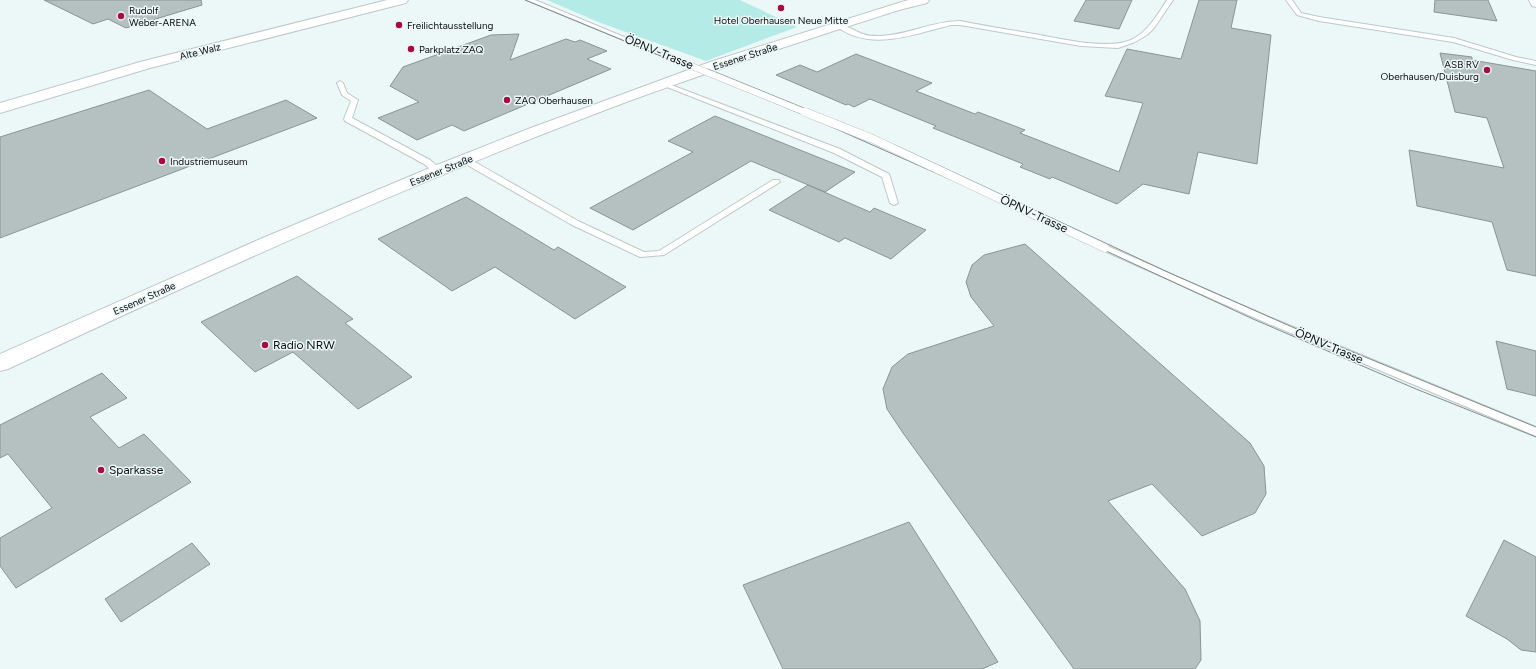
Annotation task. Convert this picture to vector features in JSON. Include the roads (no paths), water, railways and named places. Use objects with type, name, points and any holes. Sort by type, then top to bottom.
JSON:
[{"type":"main road","name":"Alte Walz","points":[[0,97],[154,52],[368,0]]},
{"type":"main road","name":"Alte Walz","points":[[0,108],[152,63],[402,0]]},
{"type":"main road","name":"Essener Straße","points":[[0,363],[266,244],[465,160],[715,65],[902,4],[922,0]]},
{"type":"street","points":[[1534,0],[1536,4]]},
{"type":"lane","name":"ÖPNV-Trasse","points":[[530,0],[872,139],[1105,248],[1249,312],[1536,432]]},
{"type":"lane","points":[[838,25],[861,36],[889,38],[942,25],[960,23],[1081,44],[1118,46],[1133,41],[1146,34],[1170,0]]},
{"type":"lane","points":[[1289,0],[1299,14],[1319,19],[1454,40],[1514,59],[1536,63]]},
{"type":"lane","points":[[340,84],[344,94],[355,100],[348,119],[427,162],[438,171]]},
{"type":"lane","points":[[664,84],[838,151],[886,176],[894,203]]},
{"type":"lane","points":[[465,160],[575,222],[643,255],[661,253],[776,182]]},
{"type":"tram line","points":[[525,0],[816,120],[981,193],[1253,319],[1416,389],[1536,437]]},
{"type":"tram line","points":[[708,69],[897,146],[1172,274],[1299,330],[1536,427]]},
{"type":"place","name":"Hotel Oberhausen Neue Mitte","points":[[781,8]]},
{"type":"place","name":"Rudolf Weber-ARENA","points":[[121,16]]},
{"type":"place","name":"Freilichtausstellung","points":[[399,25]]},
{"type":"place","name":"Parkplatz ZAQ","points":[[411,49]]},
{"type":"place","name":"ASB RV Oberhausen/Duisburg","points":[[1487,70]]},
{"type":"place","name":"ZAQ Oberhausen","points":[[507,100]]},
{"type":"place","name":"Industriemuseum","points":[[162,161]]},
{"type":"place","name":"Radio NRW","points":[[265,345]]},
{"type":"place","name":"Sparkasse","points":[[101,470]]}]
